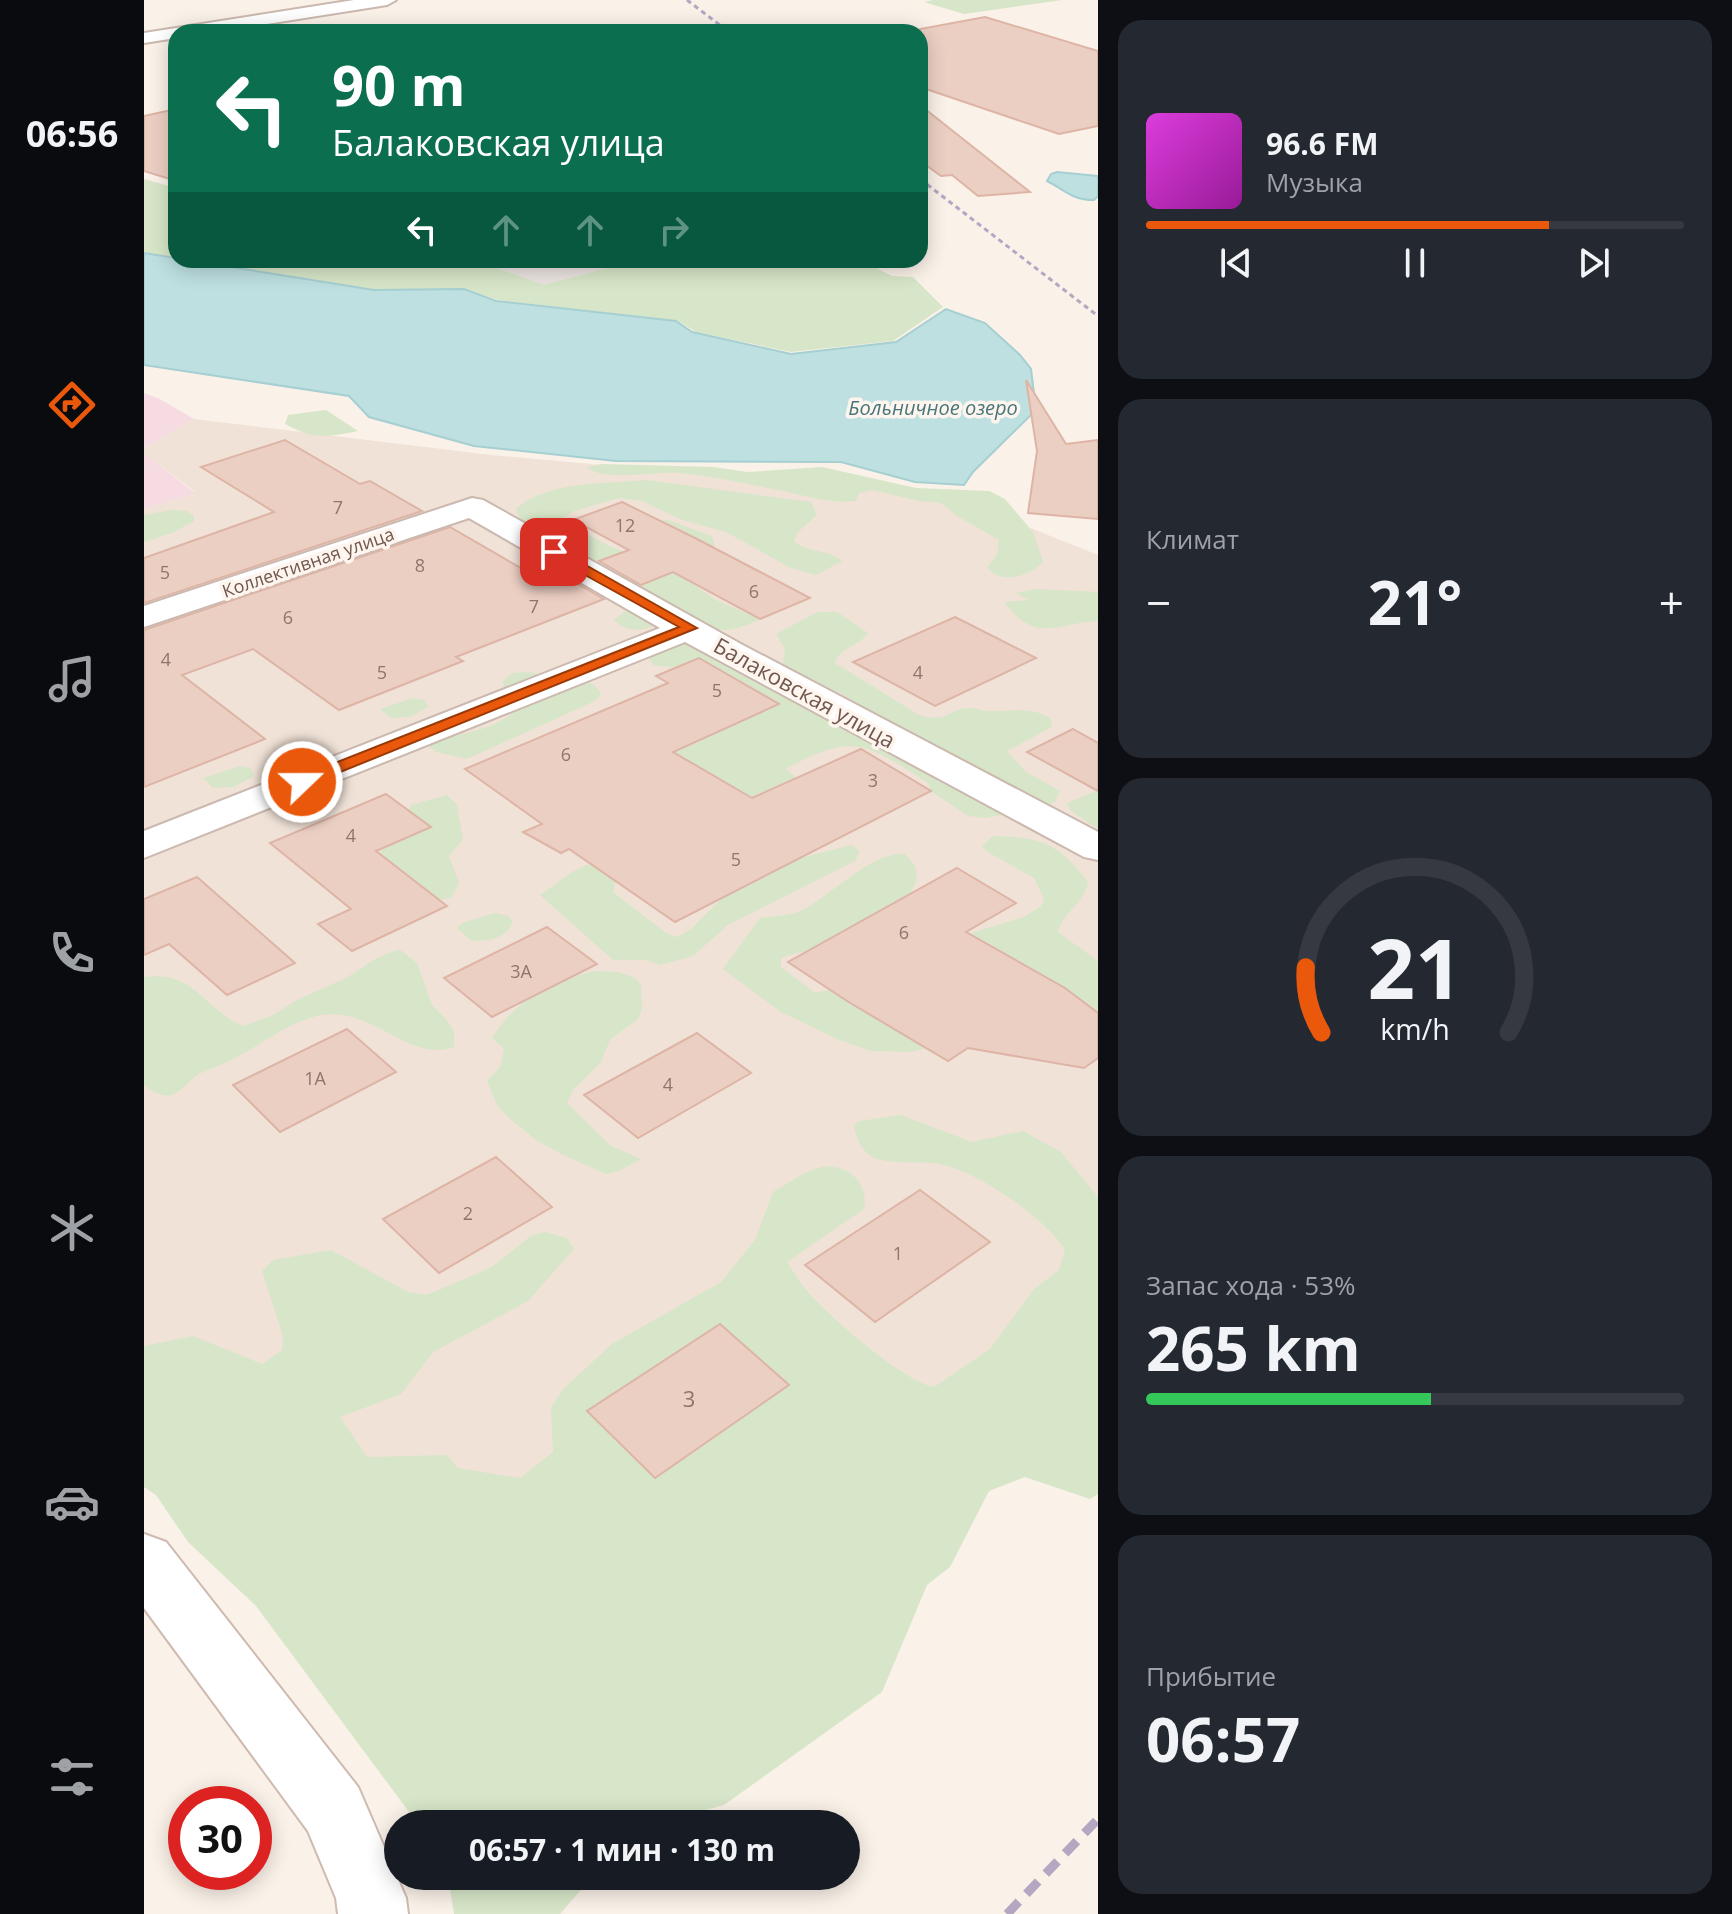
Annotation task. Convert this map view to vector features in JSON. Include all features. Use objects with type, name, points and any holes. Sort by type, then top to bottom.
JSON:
[{"type":"street","points":[[233,24],[387,0]]},
{"type":"street","points":[[144,38],[168,34]]},
{"type":"street","name":"Коллективная улица","points":[[144,617],[472,507]]},
{"type":"street","name":"Балаковская улица","points":[[472,507],[858,722],[1098,848]]},
{"type":"street","points":[[144,846],[690,628]]},
{"type":"street","points":[[144,1560],[334,1810],[371,1898],[373,1914]]},
{"type":"shaded area","points":[[459,268],[635,268],[546,293]]},
{"type":"shaded area","points":[[144,393],[158,398],[194,419],[144,448]]},
{"type":"shaded area","points":[[194,419],[491,455],[953,497],[1098,555],[1098,1349],[552,1770],[144,1433],[144,509],[195,492],[144,453],[144,448]]},
{"type":"shaded area","points":[[144,453],[195,493],[144,509]]},
{"type":"green space","points":[[1062,0],[964,14],[924,2]]},
{"type":"green space","points":[[144,179],[168,186],[168,256],[144,252]]},
{"type":"green space","points":[[240,268],[496,268],[544,285],[608,268],[876,268],[892,276],[913,277],[943,307],[893,341],[791,352],[696,332],[678,321],[498,300],[465,289],[376,290]]},
{"type":"green space","points":[[326,410],[358,431],[321,436],[304,433],[285,424],[288,415]]},
{"type":"green space","points":[[602,464],[713,467],[748,472],[822,467],[916,488],[989,491],[1005,499],[1033,532],[1043,562],[1030,572],[1015,577],[993,573],[987,567],[997,555],[999,540],[941,503],[872,490],[859,493],[856,501],[837,501],[704,476],[678,473],[616,475],[587,467]]},
{"type":"green space","points":[[646,480],[811,502],[817,515],[798,532],[794,541],[842,561],[816,575],[791,568],[726,532],[682,520],[642,501],[619,498],[574,511],[563,518],[565,522],[622,551],[635,550],[634,518],[668,520],[712,536],[715,546],[678,574],[716,600],[760,619],[725,630],[674,623],[636,630],[621,626],[614,620],[638,601],[626,582],[592,558],[537,536],[524,525],[516,509],[543,493],[559,489]]},
{"type":"green space","points":[[187,511],[194,516],[194,521],[172,533],[144,542],[144,515]]},
{"type":"green space","points":[[1037,589],[1098,592],[1098,621],[1037,627],[1016,615],[1004,602],[1028,600],[1016,593]]},
{"type":"green space","points":[[818,612],[837,612],[868,633],[841,654],[835,663],[919,715],[936,718],[970,708],[1027,711],[1050,718],[1052,727],[1007,751],[1026,772],[1060,791],[1055,802],[985,818],[968,816],[931,791],[928,783],[890,759],[860,747],[828,749],[786,769],[824,802],[616,881],[613,892],[666,933],[677,937],[691,929],[733,887],[785,862],[851,845],[860,851],[855,861],[728,925],[693,956],[660,965],[647,960],[613,960],[540,895],[572,872],[691,818],[607,809],[734,679],[708,669],[653,665],[646,653],[674,641],[687,642],[712,651],[833,724],[866,732],[879,717],[841,693],[804,679],[783,663],[785,649],[776,634]]},
{"type":"green space","points":[[512,673],[542,674],[554,686],[586,682],[601,694],[595,701],[467,759],[436,752],[426,744],[426,741],[490,726],[513,713],[522,704],[506,691],[502,682]]},
{"type":"green space","points":[[413,698],[424,700],[428,707],[410,717],[391,718],[380,709]]},
{"type":"green space","points":[[1098,756],[1098,829],[1071,811],[1067,803],[1096,791],[1089,771]]},
{"type":"green space","points":[[240,766],[251,768],[254,776],[234,787],[213,788],[203,778]]},
{"type":"green space","points":[[447,795],[457,805],[463,839],[449,856],[459,883],[451,898],[407,908],[395,869],[380,853],[399,831],[411,805]]},
{"type":"green space","points":[[993,836],[1024,838],[1048,845],[1067,858],[1088,882],[1083,895],[1058,932],[1098,961],[1098,1047],[944,1044],[911,1052],[871,1051],[839,1040],[781,1012],[723,969],[760,918],[802,910],[866,867],[893,855],[905,854],[915,866],[917,879],[909,897],[843,943],[781,958],[781,967],[815,993],[882,978],[968,934],[1024,917],[1041,906],[1044,899],[1034,878],[986,851],[982,846]]},
{"type":"green space","points":[[495,913],[508,916],[513,921],[506,932],[496,938],[470,940],[457,928],[462,923]]},
{"type":"green space","points":[[399,949],[417,963],[432,1005],[454,1032],[454,1047],[437,1050],[420,1047],[369,1023],[331,1014],[290,1026],[235,1058],[196,1076],[175,1094],[160,1094],[144,1085],[144,977],[162,977],[188,985],[217,1010],[243,1026],[271,1016]]},
{"type":"green space","points":[[595,971],[618,972],[635,978],[641,985],[642,1009],[638,1019],[610,1040],[601,1062],[573,1090],[567,1103],[611,1146],[641,1159],[606,1174],[536,1140],[497,1105],[487,1081],[500,1067],[504,1049],[492,1038],[512,1013],[550,986]]},
{"type":"green space","points":[[901,1115],[972,1142],[1023,1131],[1061,1152],[1098,1197],[1098,1494],[1090,1499],[1025,1477],[989,1491],[950,1567],[927,1585],[882,1692],[724,1805],[705,1810],[408,1810],[256,1606],[188,1542],[156,1495],[144,1487],[144,1346],[193,1336],[262,1364],[282,1350],[283,1336],[262,1271],[273,1260],[331,1250],[408,1292],[427,1295],[492,1267],[532,1235],[545,1232],[567,1238],[574,1249],[528,1301],[433,1352],[401,1394],[340,1417],[367,1457],[447,1455],[458,1468],[520,1478],[553,1452],[551,1408],[563,1389],[612,1344],[721,1282],[755,1240],[773,1192],[807,1172],[828,1167],[846,1171],[859,1182],[865,1199],[864,1209],[787,1262],[819,1304],[850,1332],[904,1373],[934,1387],[990,1349],[1034,1289],[1059,1270],[1065,1249],[1028,1211],[977,1178],[945,1165],[885,1161],[868,1154],[858,1141],[854,1125],[859,1121]]},
{"type":"green space","points":[[450,1890],[582,1890],[560,1914],[454,1914]]},
{"type":"water","points":[[1051,174],[1098,176],[1098,196],[1094,200],[1080,198],[1047,181]]},
{"type":"water","name":"Больничное озеро","points":[[144,253],[168,257],[168,268],[237,268],[374,290],[464,289],[496,301],[676,321],[692,332],[791,354],[896,342],[946,309],[985,323],[1020,355],[1031,369],[1036,410],[973,472],[964,485],[915,482],[841,462],[616,461],[474,446],[369,417],[349,396],[144,365]]},
{"type":"building","points":[[985,17],[1098,51],[1098,126],[1059,134],[928,90],[928,28]]},
{"type":"building","points":[[168,111],[168,178],[144,171],[144,116]]},
{"type":"building","points":[[928,111],[1030,192],[978,196],[952,175],[941,176],[928,167]]},
{"type":"building","points":[[1026,380],[1066,444],[1098,440],[1098,519],[1028,513],[1037,451]]},
{"type":"building","points":[[285,440],[360,484],[370,481],[422,511],[144,603],[144,558],[274,512],[201,467]]},
{"type":"building","points":[[622,502],[810,598],[760,619],[673,572],[641,585],[599,561],[629,550],[573,520]]},
{"type":"building","points":[[450,527],[545,582],[562,575],[604,599],[456,657],[463,661],[339,710],[253,649],[182,675],[265,739],[144,787],[144,630]]},
{"type":"building","points":[[955,617],[1036,658],[935,706],[853,662]]},
{"type":"building","points":[[699,658],[779,704],[673,752],[752,798],[861,749],[931,791],[675,922],[569,849],[561,853],[523,832],[542,824],[465,769],[668,683],[656,676]]},
{"type":"building","points":[[1073,729],[1098,743],[1098,791],[1027,752]]},
{"type":"building","points":[[386,794],[431,827],[376,851],[447,906],[352,951],[318,924],[351,909],[270,843]]},
{"type":"building","points":[[957,868],[1016,903],[966,932],[1065,988],[1098,1013],[1098,1058],[1084,1068],[968,1048],[948,1061],[788,962]]},
{"type":"building","points":[[197,877],[295,963],[227,995],[169,944],[144,955],[144,899]]},
{"type":"building","points":[[547,927],[597,964],[492,1017],[444,978]]},
{"type":"building","points":[[347,1029],[396,1072],[280,1132],[233,1085]]},
{"type":"building","points":[[697,1033],[751,1073],[638,1138],[584,1095]]},
{"type":"building","points":[[496,1157],[552,1207],[439,1273],[383,1219]]},
{"type":"building","points":[[920,1190],[990,1242],[875,1322],[805,1265]]},
{"type":"building","points":[[720,1324],[789,1385],[655,1478],[587,1411]]},
{"type":"railway","points":[[687,0],[718,24]]},
{"type":"railway","points":[[928,185],[1098,316]]},
{"type":"railway","points":[[1007,1914],[1098,1819]]},
{"type":"route","points":[[302,782],[690,628],[554,552]]}]
